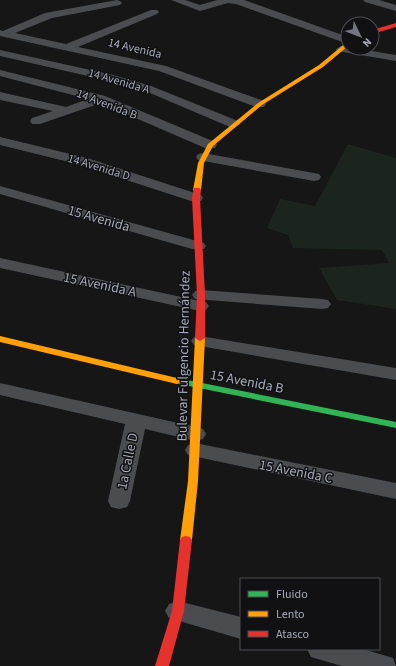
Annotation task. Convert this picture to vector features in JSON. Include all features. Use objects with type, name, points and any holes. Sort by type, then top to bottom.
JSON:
[{"type":"street","points":[[49,15],[52,9],[76,0]]},
{"type":"street","points":[[176,0],[200,8],[228,0],[238,1],[340,42]]},
{"type":"street","points":[[368,0],[396,8]]},
{"type":"street","points":[[2,34],[49,15],[117,2]]},
{"type":"street","points":[[68,47],[154,12]]},
{"type":"street","points":[[380,30],[396,25]]},
{"type":"street","name":"14 Avenida","points":[[2,34],[162,68],[260,104]]},
{"type":"street","points":[[207,151],[234,124],[260,104],[321,66],[340,49]]},
{"type":"street","name":"14 Avenida A","points":[[0,53],[120,80],[147,88],[234,124]]},
{"type":"street","points":[[380,54],[396,58]]},
{"type":"street","name":"14 Avenida B","points":[[0,73],[100,99],[207,151],[314,177]]},
{"type":"street","points":[[0,96],[65,110]]},
{"type":"street","points":[[36,121],[100,99]]},
{"type":"street","name":"14 Avenida D","points":[[0,141],[82,161],[196,198]]},
{"type":"street","name":"Bulevar Fulgencio Hernández","points":[[162,666],[178,611],[196,442],[201,300],[196,198],[207,151]]},
{"type":"street","name":"15 Avenida","points":[[0,190],[198,246]]},
{"type":"street","name":"15 Avenida A","points":[[0,263],[201,300]]},
{"type":"street","points":[[201,300],[322,304]]},
{"type":"street","name":"15 Avenida B","points":[[0,339],[199,386],[396,424]]},
{"type":"street","points":[[200,341],[396,374]]},
{"type":"street","name":"15 Avenida C","points":[[0,389],[136,421],[196,442],[396,491]]},
{"type":"street","name":"1a Calle D","points":[[119,501],[136,421]]},
{"type":"street","points":[[178,611],[240,628]]},
{"type":"street","points":[[324,650],[384,666]]},
{"type":"shaded area","points":[[348,144],[396,158],[396,309],[337,300],[319,268],[389,263],[382,250],[293,248],[288,235],[267,228],[280,199],[315,206]]},
{"type":"traffic: fast","points":[[177,381],[396,425]]},
{"type":"traffic: slow","points":[[197,190],[201,163],[210,145],[260,104],[321,66],[340,50]]},
{"type":"traffic: slow","points":[[186,540],[193,481],[200,338]]},
{"type":"traffic: slow","points":[[0,339],[177,381]]},
{"type":"traffic: jam","points":[[380,30],[396,25]]},
{"type":"traffic: jam","points":[[197,190],[196,198],[201,295],[200,338]]},
{"type":"traffic: jam","points":[[162,666],[178,611],[186,540]]}]
